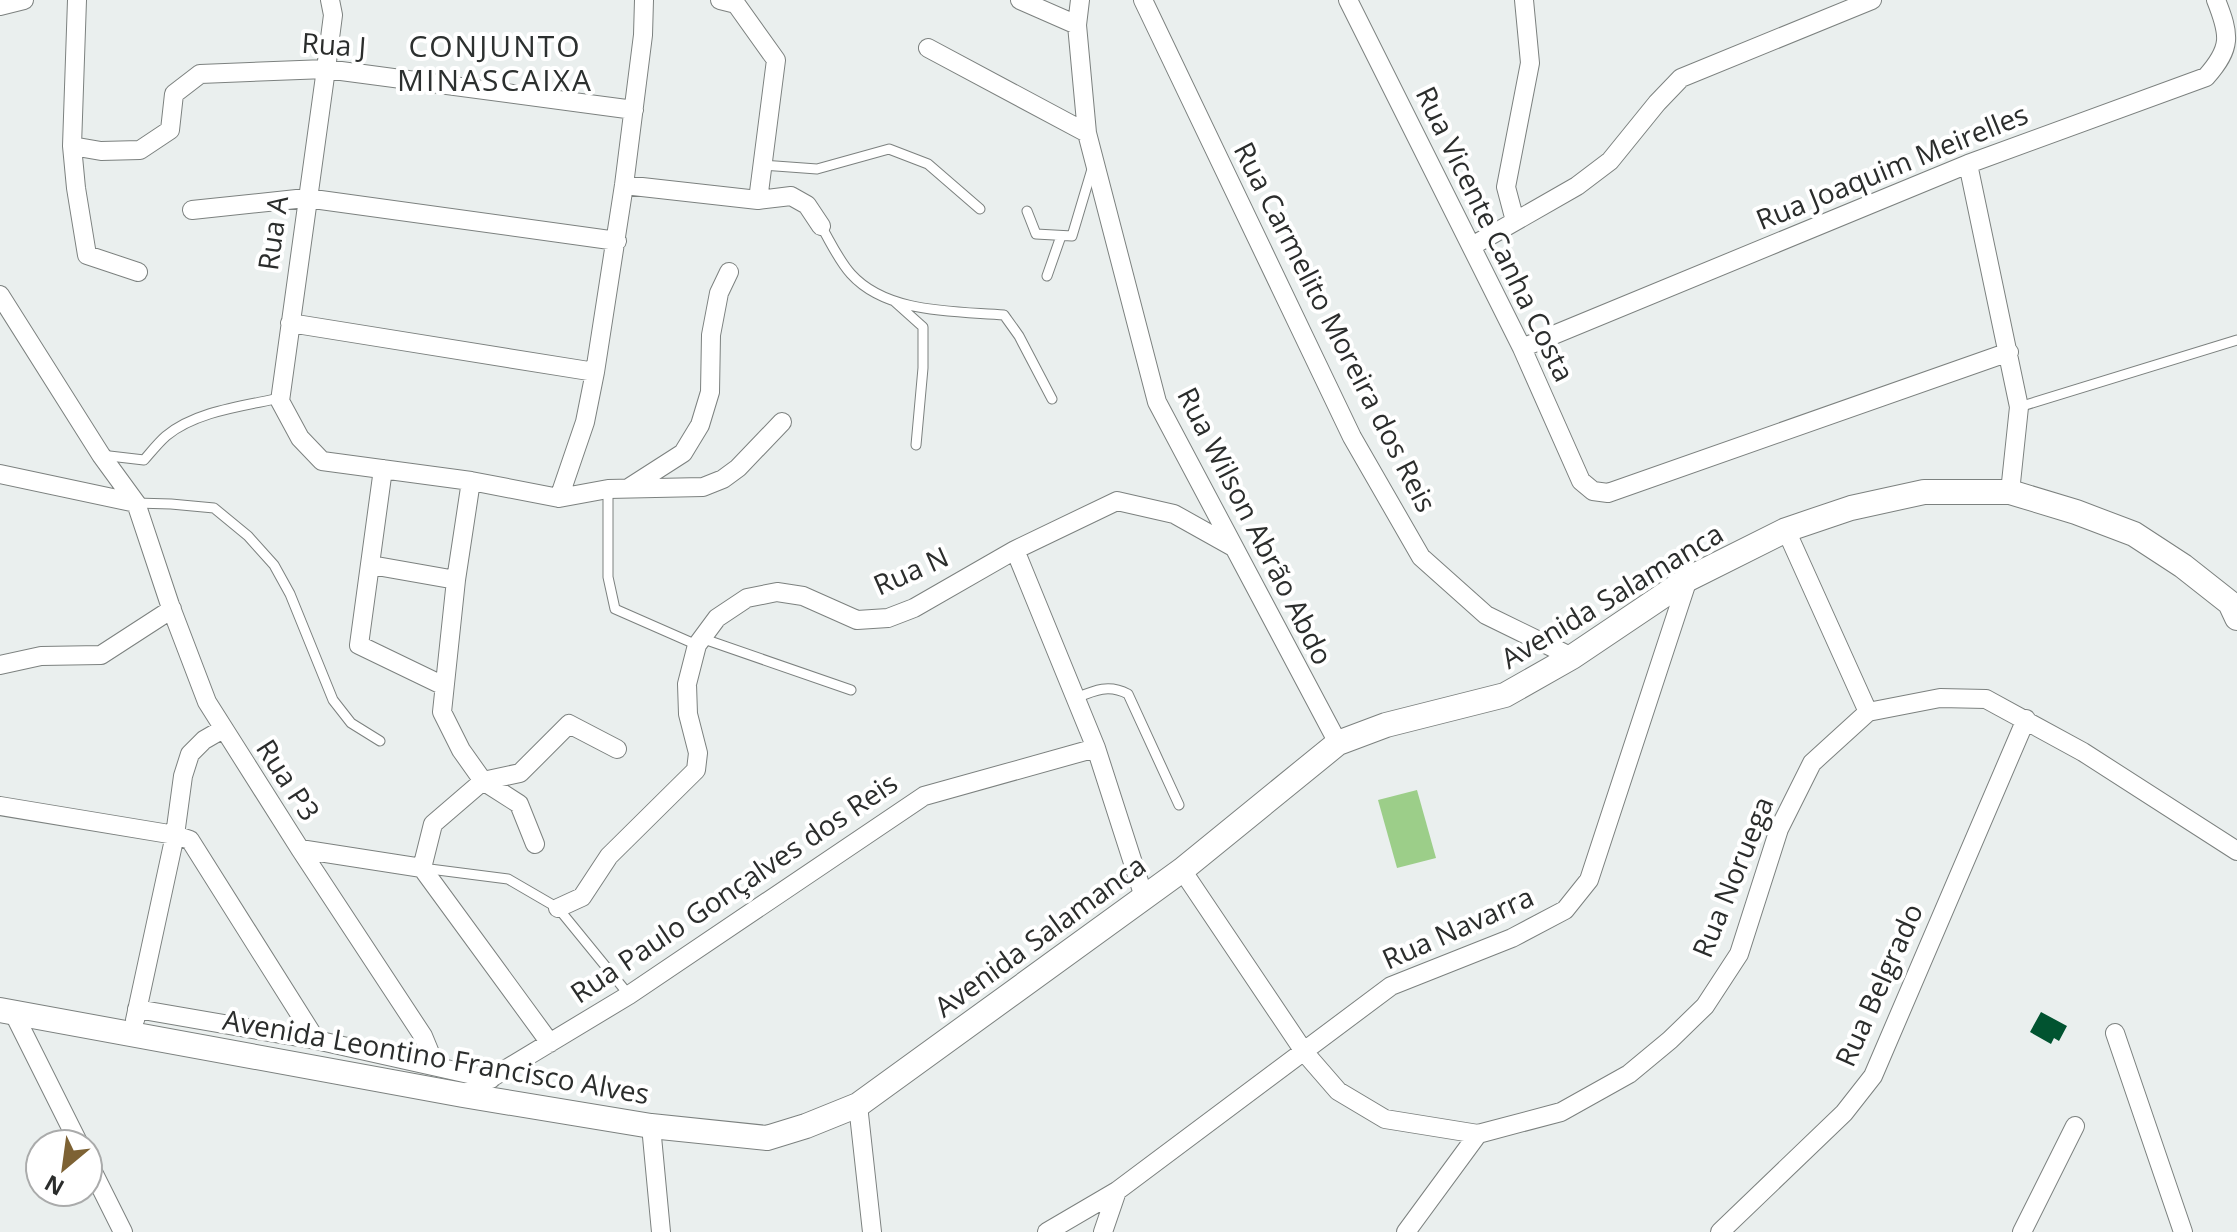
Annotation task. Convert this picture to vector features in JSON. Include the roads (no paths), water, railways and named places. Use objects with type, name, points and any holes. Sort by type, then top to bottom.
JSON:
[{"type":"street","points":[[0,6],[24,0]]},
{"type":"street","points":[[77,0],[72,146],[87,255],[138,272]]},
{"type":"street","name":"Rua A","points":[[280,398],[333,15],[330,0]]},
{"type":"street","points":[[559,498],[585,422],[595,372],[617,241],[643,35],[644,0]]},
{"type":"street","points":[[720,0],[736,4],[776,60],[758,200]]},
{"type":"street","points":[[1020,0],[1077,25]]},
{"type":"street","name":"Rua Wilson Abrão Abdo","points":[[1080,0],[1077,25],[1087,133],[1157,402],[1338,743]]},
{"type":"street","name":"Rua Carmelito Moreira dos Reis","points":[[1143,0],[1352,437],[1421,557],[1486,615],[1572,657]]},
{"type":"street","name":"Rua Vicente Canha Costa","points":[[1348,0],[1522,348],[1581,481],[1593,491],[1608,493],[2009,352]]},
{"type":"street","points":[[1515,221],[1506,187],[1530,63],[1524,0]]},
{"type":"street","points":[[1472,246],[1577,186],[1610,161],[1681,78],[1872,0]]},
{"type":"street","name":"Rua Joaquim Meirelles","points":[[1522,348],[1968,164],[2206,77],[2219,62],[2227,44],[2226,26],[2216,0]]},
{"type":"street","points":[[928,48],[1087,133]]},
{"type":"street","name":"Rua J","points":[[72,146],[101,151],[140,150],[170,130],[174,94],[200,74],[326,69],[634,110]]},
{"type":"street","points":[[1968,164],[2019,407],[2010,492]]},
{"type":"street","points":[[624,185],[758,200],[791,196],[807,205],[821,226]]},
{"type":"street","points":[[192,210],[306,198],[617,241]]},
{"type":"street","points":[[628,489],[683,453],[700,425],[710,392],[711,335],[719,293],[729,272]]},
{"type":"street","name":"Rua P3","points":[[0,295],[101,455],[136,503],[207,702],[423,1036],[435,1065]]},
{"type":"street","points":[[290,323],[595,372]]},
{"type":"street","points":[[280,398],[300,438],[322,461],[471,481],[559,498],[608,489],[703,487],[723,479],[738,468],[782,422]]},
{"type":"street","points":[[383,469],[359,645],[444,686]]},
{"type":"street","points":[[0,474],[136,503]]},
{"type":"street","points":[[471,481],[456,580],[442,712],[461,750],[483,781],[519,804],[535,844]]},
{"type":"street","name":"Avenida Salamanca","points":[[858,1105],[1182,870],[1338,743],[1386,725],[1505,695],[1572,657],[1688,579],[1786,530],[1851,508],[1924,492],[2010,492],[2134,534],[2235,606]]},
{"type":"street","name":"Rua N","points":[[699,642],[717,618],[747,598],[777,592],[803,596],[857,620],[888,618],[914,608],[1015,550],[1117,501],[1174,514],[1233,547]]},
{"type":"street","points":[[1786,530],[1868,712],[1940,698],[1986,699],[2083,752],[2237,851]]},
{"type":"street","points":[[1015,550],[1096,748],[1144,897]]},
{"type":"street","points":[[371,565],[456,580]]},
{"type":"street","name":"Rua Navarra","points":[[1047,1232],[1117,1191],[1391,986],[1512,938],[1565,910],[1589,880],[1688,579]]},
{"type":"street","points":[[0,665],[41,656],[101,655],[172,609]]},
{"type":"street","points":[[558,908],[582,897],[609,856],[696,770],[698,753],[688,714],[687,684],[699,642]]},
{"type":"street","name":"Rua Noruega","points":[[1182,870],[1305,1053],[1338,1091],[1385,1119],[1478,1134],[1561,1112],[1629,1074],[1705,1006],[1739,954],[1779,829],[1812,763],[1868,712]]},
{"type":"street","name":"Rua Belgrado","points":[[1720,1232],[1844,1113],[1873,1076],[2026,719]]},
{"type":"street","points":[[422,868],[433,824],[483,781],[520,773],[569,724],[617,749]]},
{"type":"street","points":[[132,1034],[175,835],[183,776],[190,754],[204,740],[223,729]]},
{"type":"street","name":"Rua Paulo Gonçalves dos Reis","points":[[463,1095],[629,995],[924,796],[1096,748]]},
{"type":"street","points":[[0,806],[190,840],[316,1040]]},
{"type":"street","points":[[300,849],[422,868],[550,1043]]},
{"type":"street","name":"Avenida Leontino Francisco Alves","points":[[137,1009],[316,1040],[491,1079]]},
{"type":"street","points":[[6,1011],[70,1128]]},
{"type":"street","name":"Avenida Leontino Francisco Alves","points":[[6,1011],[463,1095],[651,1126],[767,1138],[858,1105]]},
{"type":"street","points":[[2115,1033],[2183,1232]]},
{"type":"street","points":[[858,1105],[872,1232]]},
{"type":"street","points":[[651,1126],[661,1232]]},
{"type":"street","points":[[2022,1232],[2075,1126]]},
{"type":"street","points":[[1406,1232],[1478,1134]]},
{"type":"street","points":[[1103,1232],[1117,1191]]},
{"type":"street","points":[[104,1194],[123,1232]]},
{"type":"lane","points":[[762,165],[817,169],[889,149],[928,164],[980,209]]},
{"type":"lane","points":[[1027,211],[1036,234],[1072,236],[1095,162]]},
{"type":"lane","points":[[821,226],[851,274],[869,289],[894,301],[930,309],[1004,315],[1019,336],[1052,399]]},
{"type":"lane","points":[[1047,276],[1061,236]]},
{"type":"lane","points":[[894,301],[923,327],[923,368],[916,445]]},
{"type":"lane","points":[[2019,407],[2237,340]]},
{"type":"lane","points":[[101,455],[144,460],[168,434],[195,421],[217,412],[280,398]]},
{"type":"lane","points":[[608,489],[608,577],[615,609],[699,642],[851,690]]},
{"type":"lane","points":[[136,503],[214,508],[248,536],[274,565],[290,594],[333,700],[351,723],[380,741]]},
{"type":"lane","points":[[1076,698],[1100,688],[1118,689],[1128,694],[1179,805]]},
{"type":"lane","points":[[422,868],[508,879],[558,908],[629,995]]},
{"type":"district","name":"CONJUNTO MINASCAIXA","points":[[495,64]]}]
